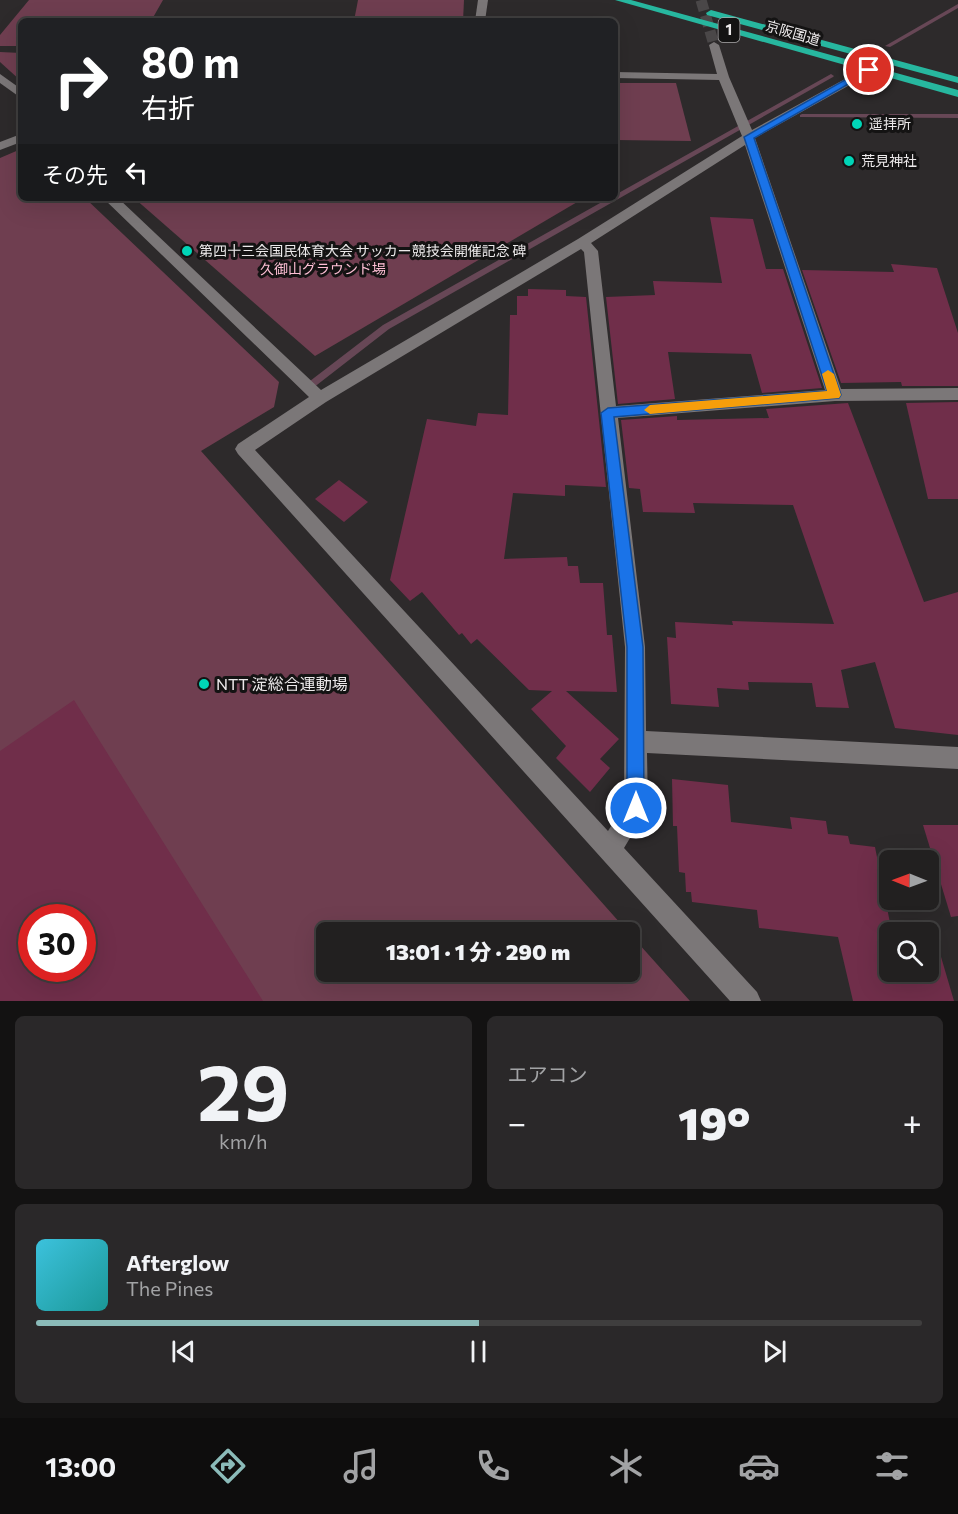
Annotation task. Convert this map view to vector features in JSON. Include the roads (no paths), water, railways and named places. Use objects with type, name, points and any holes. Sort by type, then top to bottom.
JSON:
[{"type":"highway","name":"京阪国道","points":[[620,0],[958,94]]},
{"type":"highway","name":"京阪国道","points":[[690,8],[857,51],[958,80]]},
{"type":"street","points":[[480,18],[483,0]]},
{"type":"street","points":[[714,45],[723,77],[749,137],[835,395]]},
{"type":"street","points":[[748,1001],[244,449],[320,398],[583,242],[749,137],[868,69]]},
{"type":"street","points":[[618,75],[723,77]]},
{"type":"street","points":[[0,77],[18,92]]},
{"type":"street","points":[[0,146],[18,139]]},
{"type":"street","points":[[113,201],[320,398]]},
{"type":"street","points":[[583,242],[591,251],[635,647],[636,808],[610,849]]},
{"type":"street","points":[[608,413],[835,395],[958,394]]},
{"type":"street","points":[[635,741],[958,759]]},
{"type":"waterway","points":[[888,46],[958,6]]},
{"type":"waterway","points":[[618,196],[831,76]]},
{"type":"waterway","points":[[802,116],[958,116]]},
{"type":"waterway","points":[[305,381],[310,386],[386,327],[609,201]]},
{"type":"tunnel","points":[[701,0],[714,45]]},
{"type":"place","name":"遥拝所","points":[[857,124]]},
{"type":"place","name":"荒見神社","points":[[849,161]]},
{"type":"place","name":"第四十三会国民体育大会 サッカー競技会開催記念 碑","points":[[187,251]]},
{"type":"place","name":"NTT 淀総合運動場","points":[[204,684]]},
{"type":"park label","name":"久御山グラウンド場","points":[[323,269]]}]
